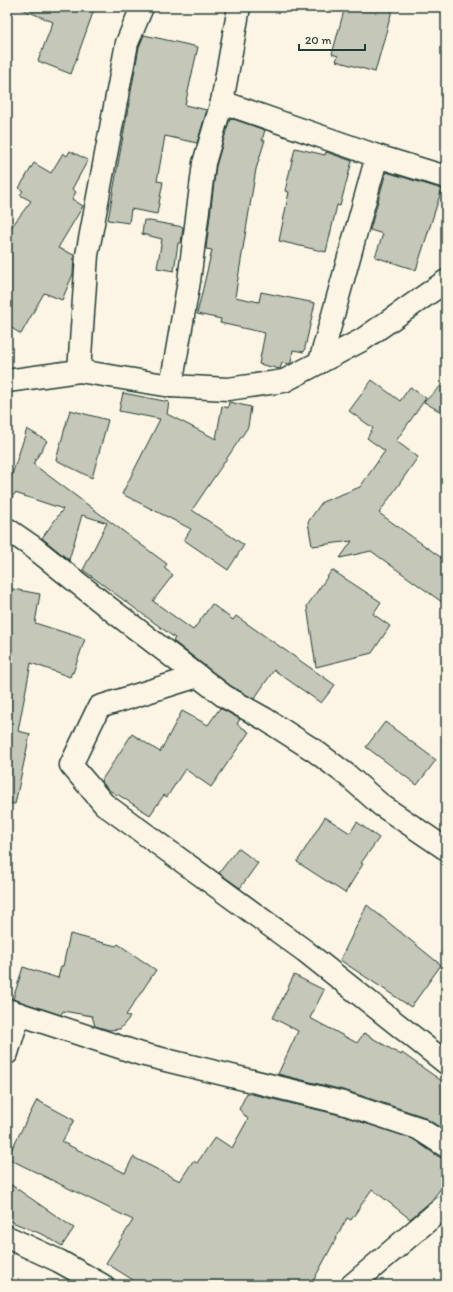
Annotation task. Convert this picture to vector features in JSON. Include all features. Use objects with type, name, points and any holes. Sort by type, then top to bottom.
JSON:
[{"type":"street","points":[[79,371],[87,255],[127,43],[142,7]]},
{"type":"street","points":[[171,386],[189,281],[204,163],[222,102],[239,7]]},
{"type":"street","points":[[222,102],[377,156],[446,177]]},
{"type":"street","points":[[320,362],[377,156]]},
{"type":"street","points":[[7,381],[79,371],[171,386],[228,389],[284,381],[362,340],[446,281]]},
{"type":"street","points":[[7,529],[33,547],[109,608],[224,696],[265,719],[315,751],[347,775],[381,805],[446,849]]},
{"type":"street","points":[[198,676],[99,707],[71,765],[104,804],[305,951],[446,1063]]},
{"type":"street","points":[[7,1053],[13,1012],[141,1054],[343,1103],[418,1128],[446,1146]]},
{"type":"street","points":[[352,1285],[446,1205]]},
{"type":"street","points":[[7,1237],[58,1261],[102,1285]]},
{"type":"building","points":[[17,7],[95,7],[71,74],[38,61],[53,22]]},
{"type":"building","points":[[345,7],[393,7],[375,72],[336,61],[338,56],[332,54]]},
{"type":"building","points":[[144,35],[198,47],[185,105],[207,110],[197,143],[165,136],[157,181],[163,182],[157,214],[131,209],[129,223],[108,220],[139,47]]},
{"type":"building","points":[[230,118],[265,130],[262,140],[265,140],[256,169],[235,297],[259,302],[261,292],[315,303],[304,352],[293,350],[291,363],[282,363],[280,369],[259,364],[265,333],[220,323],[221,319],[197,314],[212,250],[206,249],[216,166]]},
{"type":"building","points":[[295,148],[325,155],[326,152],[352,161],[340,206],[337,205],[326,252],[279,241],[289,192],[285,191]]},
{"type":"building","points":[[70,151],[88,160],[72,189],[76,192],[72,199],[83,206],[58,248],[74,255],[73,274],[62,300],[44,293],[21,334],[7,325],[7,233],[31,201],[20,195],[23,191],[19,188],[34,163],[51,173],[63,153],[67,156]]},
{"type":"building","points":[[386,172],[442,189],[416,270],[375,257],[383,234],[370,230]]},
{"type":"building","points":[[144,220],[183,227],[181,243],[178,243],[174,271],[157,268],[162,239],[142,234]]},
{"type":"building","points":[[372,380],[400,401],[410,387],[426,398],[396,441],[418,457],[379,513],[446,561],[446,605],[371,551],[340,558],[352,541],[312,546],[308,522],[322,502],[360,487],[385,451],[367,438],[373,428],[349,411]]},
{"type":"building","points":[[446,381],[446,415],[424,402]]},
{"type":"building","points":[[123,393],[169,402],[167,414],[216,439],[222,406],[228,408],[229,402],[251,407],[248,427],[192,510],[244,545],[228,570],[184,540],[191,529],[122,494],[160,419],[119,411]]},
{"type":"building","points":[[70,410],[108,420],[92,478],[56,460]]},
{"type":"building","points":[[27,429],[47,441],[33,464],[167,564],[164,568],[173,575],[153,601],[193,630],[212,604],[233,620],[236,616],[335,685],[321,703],[274,670],[254,699],[231,686],[173,641],[175,638],[83,570],[107,523],[82,515],[69,560],[42,538],[63,509],[15,493],[11,499],[7,498],[7,490]]},
{"type":"building","points":[[332,570],[381,602],[373,614],[390,626],[372,653],[316,667],[307,606]]},
{"type":"building","points":[[7,588],[40,594],[35,623],[85,639],[73,673],[72,672],[70,677],[31,663],[18,731],[30,734],[15,804],[7,803]]},
{"type":"building","points":[[220,708],[240,719],[237,724],[249,732],[211,787],[185,769],[167,797],[164,795],[150,815],[109,790],[101,781],[132,734],[160,752],[182,711],[208,725]]},
{"type":"building","points":[[385,722],[436,760],[417,785],[366,747]]},
{"type":"building","points":[[325,817],[350,833],[357,822],[379,838],[361,863],[363,864],[345,893],[297,862]]},
{"type":"building","points":[[238,848],[258,863],[240,888],[219,873]]},
{"type":"building","points":[[367,905],[441,965],[411,1007],[340,960]]},
{"type":"building","points":[[70,934],[116,946],[118,944],[156,970],[126,1015],[130,1017],[120,1029],[109,1030],[95,1026],[92,1016],[63,1011],[61,1015],[13,999],[23,967],[58,978],[61,966],[63,966]]},
{"type":"building","points":[[294,975],[324,990],[310,1018],[357,1043],[364,1033],[401,1055],[402,1053],[446,1084],[446,1131],[422,1116],[347,1091],[278,1074],[298,1031],[273,1018]]},
{"type":"building","points":[[247,1093],[340,1115],[413,1139],[439,1157],[446,1158],[446,1182],[431,1201],[410,1219],[372,1189],[351,1220],[347,1218],[311,1285],[141,1285],[106,1263],[133,1220],[7,1158],[37,1100],[74,1120],[62,1142],[125,1173],[133,1157],[180,1181],[193,1161],[197,1163],[215,1137],[232,1148],[248,1119],[239,1109]]},
{"type":"building","points":[[7,1182],[74,1228],[62,1246],[44,1235],[7,1220]]}]
